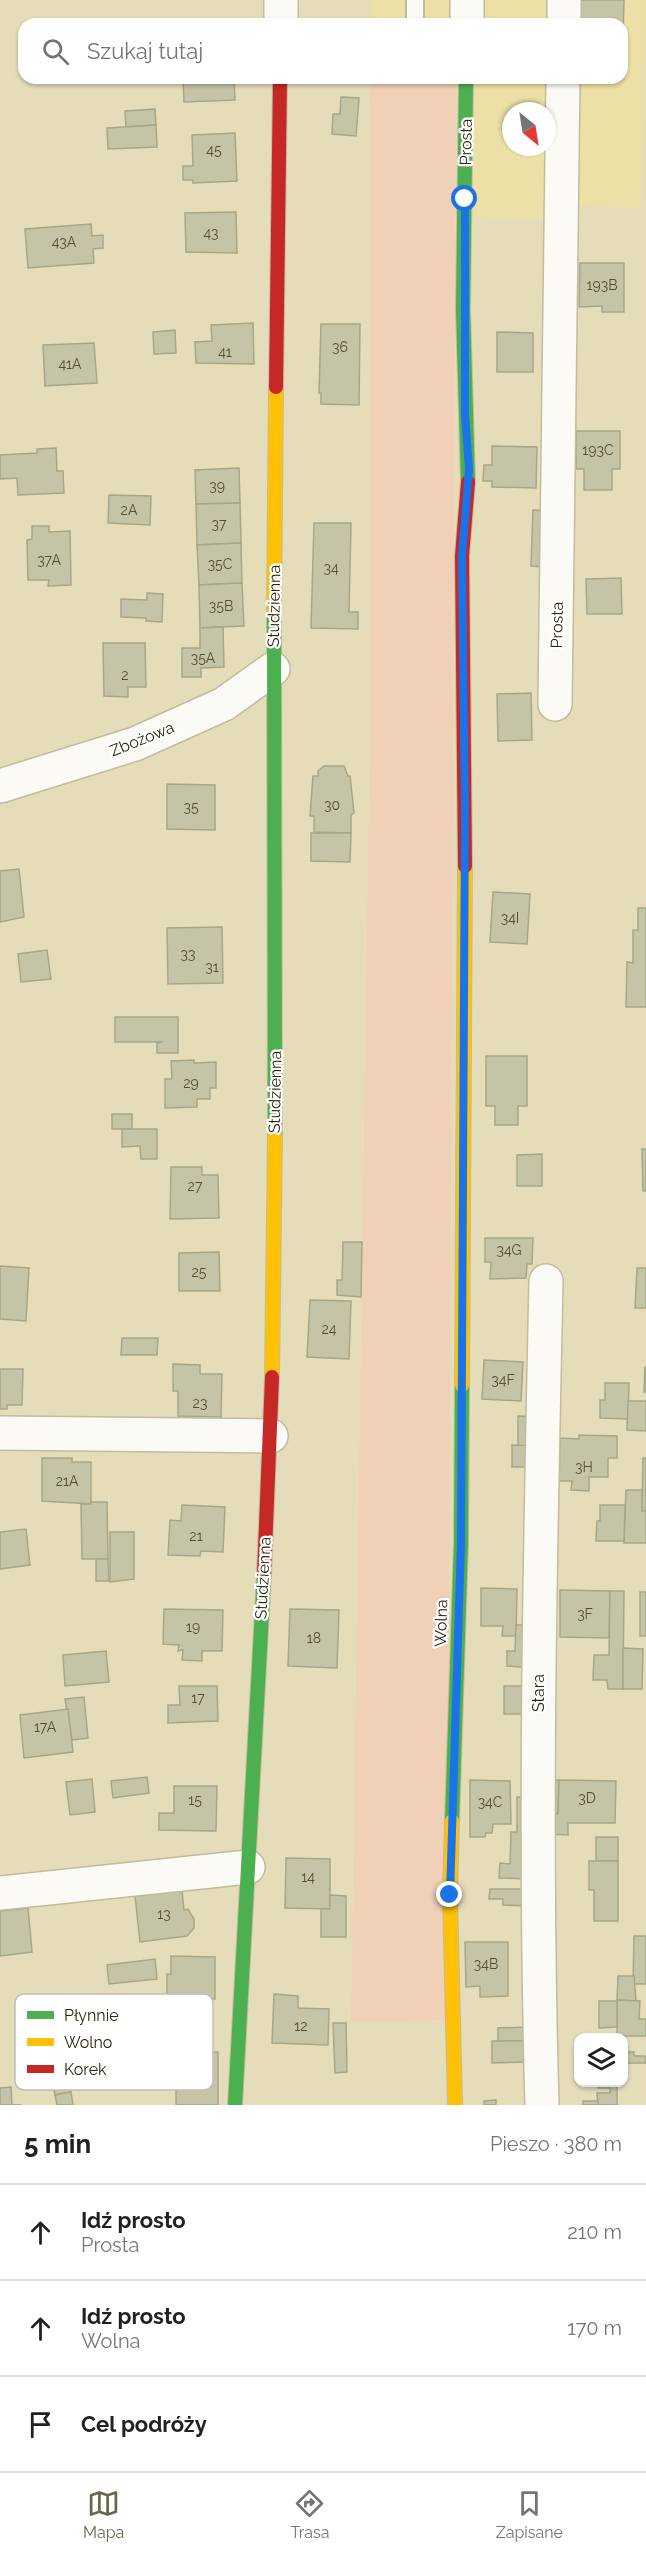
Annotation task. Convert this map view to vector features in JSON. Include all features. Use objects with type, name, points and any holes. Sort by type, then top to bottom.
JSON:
[{"type":"street","points":[[281,0],[281,18]]},
{"type":"street","points":[[467,0],[467,18]]},
{"type":"street","points":[[564,0],[564,18]]},
{"type":"street","name":"Studzienna","points":[[235,2105],[271,1436],[276,1028],[273,669],[280,84]]},
{"type":"street","name":"Prosta","points":[[464,1142],[465,800],[462,556],[469,469],[465,414],[463,309],[466,84]]},
{"type":"street","name":"Prosta","points":[[555,704],[563,84]]},
{"type":"street","name":"Zbożowa","points":[[0,786],[135,744],[224,704],[273,669]]},
{"type":"street","name":"Wolna","points":[[455,2105],[450,1895],[461,1543],[464,1142]]},
{"type":"street","name":"Stara","points":[[542,2105],[537,1936],[538,1668],[546,1281]]},
{"type":"street","points":[[0,1433],[271,1436]]},
{"type":"street","points":[[0,1893],[248,1867]]},
{"type":"lane","points":[[414,18],[415,0]]},
{"type":"shaded area","points":[[371,0],[456,0],[456,18],[371,18]]},
{"type":"shaded area","points":[[474,0],[554,0],[554,18],[474,18]]},
{"type":"shaded area","points":[[572,0],[645,0],[641,208],[569,206],[571,84],[628,84],[628,18],[610,18]]},
{"type":"shaded area","points":[[370,84],[456,84],[447,2020],[351,2022],[371,662]]},
{"type":"shaded area","points":[[473,84],[555,84],[555,102],[502,102],[502,156],[556,156],[556,218],[473,217]]},
{"type":"building","points":[[578,0],[624,0],[624,18],[577,18]]},
{"type":"building","points":[[183,84],[234,84],[235,100],[184,102]]},
{"type":"building","points":[[341,97],[359,98],[356,136],[332,134],[333,114],[340,114]]},
{"type":"building","points":[[155,109],[156,125],[126,127],[125,111]]},
{"type":"building","points":[[156,125],[157,147],[108,149],[107,128]]},
{"type":"building","points":[[235,133],[237,181],[193,183],[193,180],[183,180],[183,166],[193,166],[192,135]]},
{"type":"building","points":[[236,212],[237,253],[186,252],[185,213]]},
{"type":"building","points":[[91,224],[92,236],[103,235],[103,248],[93,249],[94,263],[28,268],[25,229]]},
{"type":"building","points":[[580,263],[624,263],[624,312],[602,312],[602,306],[579,307]]},
{"type":"building","points":[[253,323],[254,364],[196,363],[195,342],[212,341],[211,325]]},
{"type":"building","points":[[321,324],[360,324],[359,405],[321,404],[321,393],[319,393]]},
{"type":"building","points":[[175,330],[176,353],[154,354],[153,332]]},
{"type":"building","points":[[497,332],[533,333],[533,372],[497,372]]},
{"type":"building","points":[[94,343],[97,383],[45,386],[43,345]]},
{"type":"building","points":[[576,431],[620,431],[620,469],[612,469],[612,490],[584,490],[584,469],[576,469]]},
{"type":"building","points":[[492,446],[537,447],[536,488],[492,487],[492,481],[483,481],[484,465],[492,465]]},
{"type":"building","points":[[56,448],[57,471],[63,471],[64,493],[18,495],[17,478],[0,479],[0,455],[37,453],[37,449]]},
{"type":"building","points":[[239,468],[240,503],[196,504],[195,470]]},
{"type":"building","points":[[109,495],[151,496],[150,525],[108,523]]},
{"type":"building","points":[[240,503],[241,543],[197,545],[196,504]]},
{"type":"building","points":[[533,510],[552,511],[543,567],[531,566]]},
{"type":"building","points":[[314,523],[351,523],[349,612],[358,612],[358,629],[311,628]]},
{"type":"building","points":[[32,526],[49,526],[49,532],[70,531],[71,585],[48,586],[49,580],[28,580],[27,540],[32,539]]},
{"type":"building","points":[[241,543],[242,583],[199,585],[197,545]]},
{"type":"building","points":[[621,578],[622,614],[587,614],[586,579]]},
{"type":"building","points":[[242,583],[244,626],[200,628],[199,585]]},
{"type":"building","points":[[147,593],[163,594],[162,622],[146,621],[146,618],[121,617],[121,599],[147,600]]},
{"type":"building","points":[[223,627],[224,667],[201,668],[201,677],[182,677],[182,648],[200,648],[200,628]]},
{"type":"building","points":[[103,643],[145,643],[146,687],[128,687],[128,697],[104,696]]},
{"type":"building","points":[[531,693],[532,740],[498,741],[497,694]]},
{"type":"building","points":[[324,766],[344,766],[350,776],[354,813],[351,815],[351,833],[314,832],[314,816],[310,816],[313,776],[318,776],[318,771]]},
{"type":"building","points":[[167,784],[215,785],[215,830],[167,829]]},
{"type":"building","points":[[311,833],[351,833],[350,862],[311,861]]},
{"type":"building","points":[[19,869],[24,917],[0,922],[0,871]]},
{"type":"building","points":[[493,892],[530,894],[527,944],[490,942]]},
{"type":"building","points":[[638,908],[646,908],[646,1007],[626,1007],[627,962],[633,963],[633,930],[638,930]]},
{"type":"building","points":[[222,927],[223,983],[168,984],[167,928]]},
{"type":"building","points":[[47,950],[51,979],[21,982],[18,954]]},
{"type":"building","points":[[115,1017],[178,1017],[178,1053],[157,1053],[157,1043],[163,1042],[115,1042]]},
{"type":"building","points":[[486,1056],[527,1056],[527,1106],[518,1106],[518,1125],[495,1125],[495,1106],[486,1106]]},
{"type":"building","points":[[194,1060],[194,1063],[216,1062],[216,1088],[210,1088],[210,1099],[197,1099],[197,1107],[165,1108],[165,1079],[172,1079],[171,1061]]},
{"type":"building","points":[[112,1114],[132,1114],[132,1129],[112,1129]]},
{"type":"building","points":[[122,1129],[157,1129],[157,1159],[141,1159],[140,1146],[122,1147]]},
{"type":"building","points":[[642,1149],[646,1149],[646,1191],[643,1191]]},
{"type":"building","points":[[542,1154],[542,1186],[517,1186],[517,1155]]},
{"type":"building","points":[[171,1167],[202,1167],[202,1175],[218,1175],[219,1218],[170,1219]]},
{"type":"building","points":[[485,1238],[533,1238],[532,1264],[527,1264],[526,1278],[490,1279],[491,1262],[485,1262]]},
{"type":"building","points":[[343,1242],[362,1242],[361,1297],[337,1295],[337,1280],[342,1280]]},
{"type":"building","points":[[219,1252],[220,1291],[179,1291],[179,1253]]},
{"type":"building","points":[[0,1266],[29,1268],[26,1321],[0,1319]]},
{"type":"building","points":[[637,1268],[646,1268],[646,1308],[635,1308]]},
{"type":"building","points":[[310,1300],[351,1301],[349,1359],[307,1357]]},
{"type":"building","points":[[122,1338],[158,1338],[157,1355],[121,1355]]},
{"type":"building","points":[[484,1360],[523,1362],[521,1401],[482,1399]]},
{"type":"building","points":[[173,1364],[200,1365],[200,1374],[222,1374],[221,1417],[178,1416],[178,1391],[173,1391]]},
{"type":"building","points":[[645,1367],[646,1392],[644,1392]]},
{"type":"building","points":[[0,1369],[23,1369],[22,1405],[7,1405],[7,1409],[0,1409]]},
{"type":"building","points":[[605,1383],[629,1383],[628,1419],[600,1418],[600,1400],[605,1400]]},
{"type":"building","points":[[628,1401],[646,1401],[646,1431],[627,1430]]},
{"type":"building","points":[[518,1416],[542,1417],[542,1446],[518,1446]]},
{"type":"building","points":[[579,1435],[617,1436],[617,1458],[608,1458],[608,1477],[589,1477],[589,1491],[571,1490],[572,1481],[559,1481],[560,1438],[579,1439]]},
{"type":"building","points":[[512,1445],[540,1446],[540,1467],[512,1467]]},
{"type":"building","points":[[42,1458],[72,1458],[72,1462],[91,1462],[91,1504],[42,1501]]},
{"type":"building","points":[[643,1458],[646,1458],[646,1511],[642,1511]]},
{"type":"building","points":[[626,1490],[642,1490],[642,1511],[646,1511],[646,1543],[624,1543]]},
{"type":"building","points":[[91,1502],[107,1502],[108,1559],[82,1559],[81,1504],[91,1504]]},
{"type":"building","points":[[182,1505],[225,1507],[223,1552],[201,1551],[200,1556],[168,1555],[170,1520],[181,1521]]},
{"type":"building","points":[[600,1505],[625,1505],[624,1541],[596,1541]]},
{"type":"building","points":[[26,1529],[30,1565],[0,1569],[0,1532]]},
{"type":"building","points":[[110,1532],[134,1532],[134,1579],[110,1582]]},
{"type":"building","points":[[96,1559],[108,1559],[109,1581],[96,1581]]},
{"type":"building","points":[[481,1588],[517,1589],[516,1636],[502,1636],[503,1626],[481,1626]]},
{"type":"building","points":[[560,1590],[610,1591],[609,1638],[560,1637]]},
{"type":"building","points":[[610,1591],[624,1591],[623,1689],[608,1689],[607,1680],[593,1680],[594,1655],[609,1655]]},
{"type":"building","points":[[640,1592],[646,1592],[646,1636],[640,1636]]},
{"type":"building","points":[[164,1609],[223,1610],[222,1651],[202,1651],[202,1661],[182,1660],[183,1650],[178,1651],[179,1645],[163,1644]]},
{"type":"building","points":[[290,1609],[339,1610],[337,1668],[288,1666]]},
{"type":"building","points":[[516,1625],[534,1625],[533,1668],[507,1666],[507,1651],[515,1651]]},
{"type":"building","points":[[623,1648],[643,1649],[642,1689],[623,1689]]},
{"type":"building","points":[[106,1651],[109,1682],[65,1686],[63,1655]]},
{"type":"building","points":[[179,1686],[217,1686],[218,1721],[168,1723],[168,1705],[180,1705]]},
{"type":"building","points":[[504,1686],[533,1686],[532,1714],[504,1714]]},
{"type":"building","points":[[84,1697],[88,1738],[72,1740],[65,1699]]},
{"type":"building","points":[[68,1709],[73,1752],[24,1758],[20,1715]]},
{"type":"building","points":[[147,1777],[149,1793],[113,1798],[111,1781]]},
{"type":"building","points":[[92,1779],[95,1812],[70,1815],[66,1782]]},
{"type":"building","points":[[470,1780],[510,1781],[511,1824],[493,1824],[492,1833],[486,1833],[485,1837],[470,1837]]},
{"type":"building","points":[[559,1780],[558,1814],[549,1814],[546,1781]]},
{"type":"building","points":[[559,1780],[616,1781],[615,1823],[568,1823],[568,1835],[549,1834],[549,1814],[558,1814]]},
{"type":"building","points":[[174,1786],[217,1786],[216,1831],[159,1830],[159,1813],[174,1813]]},
{"type":"building","points":[[517,1797],[531,1798],[529,1879],[499,1878],[500,1863],[510,1864],[511,1832],[517,1832]]},
{"type":"building","points":[[596,1837],[618,1837],[618,1861],[596,1861]]},
{"type":"building","points":[[286,1858],[330,1859],[330,1909],[285,1908]]},
{"type":"building","points":[[589,1861],[618,1861],[618,1921],[594,1921],[594,1890],[589,1890]]},
{"type":"building","points":[[490,1889],[530,1889],[530,1906],[503,1905],[503,1899],[489,1899]]},
{"type":"building","points":[[182,1890],[184,1910],[188,1909],[194,1919],[194,1928],[187,1936],[140,1942],[135,1896]]},
{"type":"building","points":[[330,1895],[346,1896],[346,1937],[321,1937],[321,1909],[330,1909]]},
{"type":"building","points":[[28,1908],[32,1952],[0,1956],[0,1911]]},
{"type":"building","points":[[634,1936],[646,1936],[646,1984],[633,1984]]},
{"type":"building","points":[[465,1942],[508,1942],[508,1996],[480,1997],[480,1986],[466,1987]]},
{"type":"building","points":[[171,1956],[215,1957],[215,1999],[213,1999],[213,1994],[167,1994],[167,1974],[171,1974]]},
{"type":"building","points":[[155,1959],[157,1979],[109,1984],[107,1965]]},
{"type":"building","points":[[618,1976],[634,1976],[636,2001],[617,2000]]},
{"type":"building","points":[[274,1994],[298,1996],[298,2008],[329,2009],[328,2045],[272,2043]]},
{"type":"building","points":[[617,2000],[640,2001],[639,2019],[646,2019],[646,2036],[628,2036],[628,2033],[617,2033]]},
{"type":"building","points":[[599,2001],[617,2001],[617,2027],[599,2028]]},
{"type":"building","points":[[333,2023],[346,2023],[347,2072],[335,2073]]},
{"type":"building","points":[[528,2027],[529,2041],[498,2041],[498,2028]]},
{"type":"building","points":[[492,2041],[529,2041],[529,2062],[492,2063]]},
{"type":"building","points":[[213,2052],[218,2052],[218,2105],[176,2105],[176,2090],[213,2090]]},
{"type":"building","points":[[628,2052],[634,2052],[634,2056],[645,2056],[646,2063],[628,2063]]},
{"type":"building","points":[[11,2087],[12,2105],[0,2105],[0,2088]]},
{"type":"building","points":[[617,2087],[617,2105],[598,2105],[597,2093],[610,2093],[610,2088],[598,2088]]},
{"type":"building","points":[[54,2090],[71,2090],[71,2092],[55,2095]]},
{"type":"building","points":[[71,2092],[73,2105],[57,2105],[55,2095]]},
{"type":"building","points":[[496,2100],[496,2105],[484,2105],[484,2101]]},
{"type":"building","points":[[583,2101],[598,2101],[598,2105],[583,2105]]},
{"type":"traffic: fast","points":[[466,84],[463,309],[468,482]]},
{"type":"traffic: fast","points":[[274,614],[275,1136]]},
{"type":"traffic: fast","points":[[452,1821],[461,1543],[462,1385]]},
{"type":"traffic: fast","points":[[235,2105],[264,1575]]},
{"type":"traffic: slow","points":[[274,614],[276,387]]},
{"type":"traffic: slow","points":[[462,1385],[465,866]]},
{"type":"traffic: slow","points":[[272,1377],[275,1136]]},
{"type":"traffic: slow","points":[[452,1821],[450,1895],[455,2105]]},
{"type":"traffic: jam","points":[[276,387],[280,84]]},
{"type":"traffic: jam","points":[[465,866],[462,556],[468,482]]},
{"type":"traffic: jam","points":[[264,1575],[272,1377]]},
{"type":"route","points":[[450,1895],[451,1794],[461,1543],[465,811],[462,556],[469,469],[465,414],[463,309],[465,199]]}]
